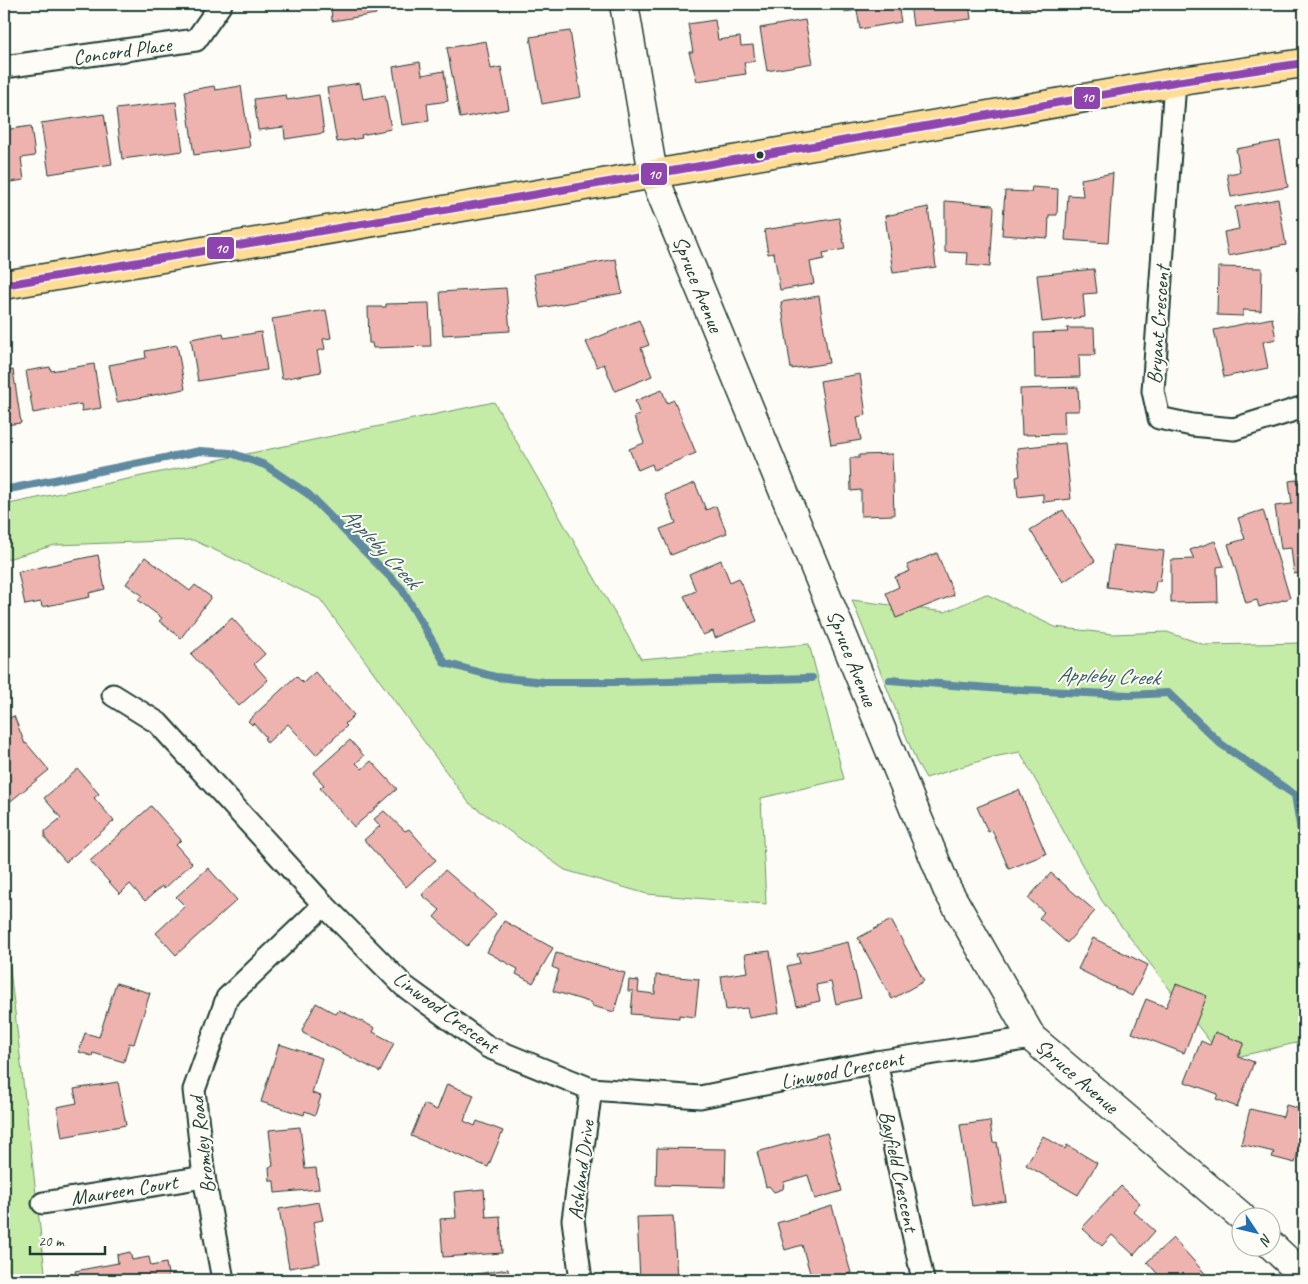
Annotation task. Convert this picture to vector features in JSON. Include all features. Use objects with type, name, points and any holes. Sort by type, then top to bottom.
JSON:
[{"type":"main road","points":[[4,285],[1175,82],[1304,63]]},
{"type":"street","name":"Concord Place","points":[[4,67],[196,40],[221,4]]},
{"type":"street","name":"Spruce Avenue","points":[[624,4],[653,174],[947,889],[1032,1038],[1230,1207]]},
{"type":"street","name":"Bryant Crescent","points":[[1175,82],[1153,391],[1159,418],[1192,425],[1234,429],[1304,407]]},
{"type":"street","name":"Linwood Crescent","points":[[113,694],[158,723],[324,905],[404,986],[488,1047],[591,1089],[700,1097],[876,1062],[1032,1038]]},
{"type":"street","name":"Bromley Road","points":[[223,1280],[204,1177],[194,1090],[227,998],[324,905]]},
{"type":"street","name":"Bayfield Crescent","points":[[876,1062],[923,1280]]},
{"type":"street","name":"Ashland Drive","points":[[581,1280],[573,1220],[591,1089]]},
{"type":"street","name":"Maureen Court","points":[[43,1203],[204,1177]]},
{"type":"street","points":[[1280,1253],[1304,1276]]},
{"type":"green space","points":[[494,402],[641,659],[809,644],[844,779],[761,798],[766,904],[647,894],[565,870],[469,803],[320,599],[193,540],[55,545],[4,560],[4,505]]},
{"type":"green space","points":[[986,594],[1055,627],[1113,634],[1167,632],[1205,645],[1304,643],[1304,1041],[1224,1060],[1102,901],[1020,752],[993,757],[926,778],[916,761],[852,600],[945,612]]},
{"type":"green space","points":[[4,951],[8,952],[46,1280],[4,1280]]},
{"type":"building","points":[[326,4],[374,4],[376,14],[332,21],[331,6],[326,7]]},
{"type":"building","points":[[844,4],[898,4],[901,22],[860,29],[857,10],[845,12]]},
{"type":"building","points":[[910,4],[969,4],[971,19],[913,26]]},
{"type":"building","points":[[1020,4],[1051,4],[1051,5],[1022,9]]},
{"type":"building","points":[[715,20],[718,40],[740,37],[741,46],[753,45],[755,61],[744,63],[746,74],[697,81],[689,52],[693,52],[688,24]]},
{"type":"building","points":[[805,20],[813,63],[767,71],[760,28]]},
{"type":"building","points":[[570,31],[581,97],[542,104],[530,37]]},
{"type":"building","points":[[486,41],[491,69],[501,67],[509,109],[460,118],[447,48]]},
{"type":"building","points":[[420,62],[422,75],[444,71],[448,101],[427,104],[429,121],[402,125],[393,67]]},
{"type":"building","points":[[360,83],[363,99],[385,95],[391,129],[361,135],[362,138],[337,142],[327,88]]},
{"type":"building","points":[[214,86],[215,90],[241,86],[250,147],[194,155],[185,91]]},
{"type":"building","points":[[286,95],[287,100],[319,95],[324,133],[285,139],[284,127],[258,130],[254,99]]},
{"type":"building","points":[[176,102],[183,151],[122,159],[116,109]]},
{"type":"building","points":[[104,114],[112,164],[49,174],[41,123]]},
{"type":"building","points":[[31,126],[35,156],[21,158],[24,180],[4,183],[4,130]]},
{"type":"building","points":[[1280,141],[1288,187],[1231,197],[1227,174],[1240,172],[1236,149]]},
{"type":"building","points":[[1113,173],[1108,243],[1065,240],[1068,195],[1083,196],[1081,179]]},
{"type":"building","points":[[1032,187],[1058,189],[1057,215],[1049,215],[1048,238],[1002,235],[1005,191],[1031,192]]},
{"type":"building","points":[[1278,199],[1286,245],[1228,256],[1224,232],[1239,229],[1235,207]]},
{"type":"building","points":[[945,201],[992,205],[994,208],[990,267],[967,265],[968,253],[945,252]]},
{"type":"building","points":[[928,207],[936,267],[893,273],[885,216]]},
{"type":"building","points":[[839,218],[845,249],[823,253],[824,259],[810,262],[814,284],[780,290],[774,253],[768,254],[764,230]]},
{"type":"building","points":[[616,259],[622,293],[540,308],[534,274]]},
{"type":"building","points":[[1218,267],[1262,268],[1261,311],[1243,310],[1243,316],[1217,315]]},
{"type":"building","points":[[1094,269],[1097,293],[1083,294],[1085,317],[1042,322],[1037,275]]},
{"type":"building","points":[[1303,283],[1304,336],[1297,336],[1298,313],[1302,313]]},
{"type":"building","points":[[506,288],[510,331],[443,335],[440,292]]},
{"type":"building","points":[[819,296],[829,363],[791,369],[781,302]]},
{"type":"building","points":[[429,303],[431,346],[373,348],[372,343],[369,343],[368,307],[386,307],[386,304]]},
{"type":"building","points":[[326,310],[331,338],[323,339],[325,349],[317,351],[321,372],[282,379],[272,319]]},
{"type":"building","points":[[1272,318],[1276,339],[1263,342],[1268,368],[1224,377],[1214,330]]},
{"type":"building","points":[[639,320],[649,345],[641,348],[652,376],[615,391],[604,364],[597,367],[586,342]]},
{"type":"building","points":[[1067,328],[1094,328],[1095,355],[1079,355],[1080,377],[1035,378],[1034,333],[1068,332]]},
{"type":"building","points":[[261,332],[267,370],[198,381],[191,339],[223,333],[224,338]]},
{"type":"building","points":[[177,345],[185,389],[117,402],[109,365],[146,358],[145,351]]},
{"type":"building","points":[[94,364],[101,408],[82,411],[81,404],[33,413],[26,371],[50,367],[51,371]]},
{"type":"building","points":[[13,370],[21,423],[4,425],[4,371]]},
{"type":"building","points":[[860,374],[866,415],[857,417],[861,440],[831,445],[820,381]]},
{"type":"building","points":[[1078,387],[1079,411],[1064,411],[1065,434],[1022,435],[1020,389]]},
{"type":"building","points":[[662,390],[667,403],[674,400],[696,453],[654,470],[652,464],[638,470],[629,449],[644,443],[634,417],[640,415],[635,401]]},
{"type":"building","points":[[1065,443],[1071,499],[1043,502],[1043,494],[1018,497],[1016,477],[1020,476],[1017,448]]},
{"type":"building","points":[[892,454],[894,515],[861,516],[861,490],[851,491],[850,458],[859,458],[859,455]]},
{"type":"building","points":[[1304,479],[1304,572],[1294,574],[1291,548],[1281,549],[1275,506],[1292,504],[1289,481]]},
{"type":"building","points":[[695,483],[706,510],[716,506],[727,533],[671,555],[660,529],[676,523],[665,495]]},
{"type":"building","points":[[1063,510],[1095,561],[1063,582],[1030,530]]},
{"type":"building","points":[[1263,510],[1290,598],[1259,607],[1257,600],[1246,603],[1228,544],[1245,539],[1238,518]]},
{"type":"building","points":[[1215,541],[1224,566],[1217,567],[1218,602],[1171,603],[1171,560],[1194,559],[1190,550]]},
{"type":"building","points":[[1113,545],[1164,551],[1160,581],[1156,581],[1154,593],[1107,587]]},
{"type":"building","points":[[937,553],[954,595],[896,618],[886,593],[899,587],[895,577],[910,571],[907,565]]},
{"type":"building","points":[[98,555],[105,589],[89,593],[90,597],[42,607],[41,602],[25,605],[18,572]]},
{"type":"building","points":[[145,557],[190,591],[195,585],[211,597],[181,638],[159,621],[162,618],[138,600],[142,595],[126,584]]},
{"type":"building","points":[[721,560],[730,582],[739,578],[757,621],[715,638],[713,631],[703,635],[684,596],[696,591],[689,574]]},
{"type":"building","points":[[232,618],[265,654],[254,664],[268,680],[239,706],[191,654]]},
{"type":"building","points":[[315,672],[354,715],[345,724],[347,726],[316,755],[288,724],[267,743],[264,738],[266,737],[253,723],[252,725],[248,721],[296,676],[303,683]]},
{"type":"building","points":[[14,716],[25,744],[49,770],[7,804],[4,800],[4,779],[8,775],[4,769],[4,720]]},
{"type":"building","points":[[350,740],[364,756],[356,763],[362,769],[371,761],[397,789],[354,827],[320,788],[324,785],[313,773]]},
{"type":"building","points":[[78,769],[99,794],[94,798],[114,821],[66,862],[45,838],[45,831],[61,818],[44,798]]},
{"type":"building","points":[[1019,790],[1046,854],[1009,869],[992,830],[988,832],[977,807]]},
{"type":"building","points":[[151,806],[181,840],[176,845],[192,863],[164,889],[162,886],[145,901],[130,884],[120,894],[90,861]]},
{"type":"building","points":[[384,811],[405,831],[409,829],[436,860],[406,887],[364,840],[380,826],[374,819]]},
{"type":"building","points":[[208,868],[237,900],[176,955],[156,933],[185,906],[176,897]]},
{"type":"building","points":[[445,870],[496,914],[467,946],[434,917],[440,910],[422,895]]},
{"type":"building","points":[[1051,873],[1095,911],[1067,943],[1039,918],[1044,912],[1028,898]]},
{"type":"building","points":[[891,920],[924,981],[892,999],[858,938]]},
{"type":"building","points":[[504,921],[553,948],[533,983],[516,974],[518,969],[487,952]]},
{"type":"building","points":[[1093,938],[1148,965],[1132,996],[1078,969]]},
{"type":"building","points":[[848,942],[861,998],[836,1004],[831,982],[816,985],[820,1001],[797,1006],[787,966],[800,963],[797,954]]},
{"type":"building","points":[[770,951],[779,1013],[749,1018],[747,1008],[726,1010],[721,976],[748,972],[745,954]]},
{"type":"building","points":[[556,953],[625,973],[614,1012],[553,991],[559,970],[552,967]]},
{"type":"building","points":[[656,975],[699,979],[695,1017],[679,1015],[679,1018],[631,1014],[633,991],[628,991],[629,980],[639,981],[638,992],[655,994]]},
{"type":"building","points":[[116,983],[150,993],[134,1044],[129,1043],[124,1062],[93,1053],[92,1056],[79,1052],[85,1033],[99,1037]]},
{"type":"building","points":[[1176,984],[1207,996],[1184,1053],[1132,1033],[1146,999],[1166,1007]]},
{"type":"building","points":[[316,1003],[336,1014],[339,1010],[375,1028],[373,1032],[394,1043],[380,1072],[303,1033],[302,1030]]},
{"type":"building","points":[[1215,1032],[1244,1043],[1238,1056],[1254,1062],[1237,1107],[1216,1099],[1218,1094],[1185,1082],[1201,1041],[1210,1045]]},
{"type":"building","points":[[279,1044],[322,1058],[312,1093],[321,1096],[315,1115],[305,1111],[304,1115],[261,1102]]},
{"type":"building","points":[[118,1082],[126,1125],[62,1137],[57,1107],[77,1103],[74,1089]]},
{"type":"building","points":[[447,1084],[474,1095],[464,1121],[475,1126],[477,1121],[503,1131],[488,1167],[411,1136],[424,1104],[437,1110]]},
{"type":"building","points":[[1286,1105],[1304,1110],[1304,1127],[1295,1163],[1272,1157],[1274,1152],[1241,1144],[1250,1109],[1283,1117]]},
{"type":"building","points":[[990,1121],[993,1143],[997,1142],[1006,1201],[972,1206],[960,1125]]},
{"type":"building","points":[[300,1127],[305,1169],[316,1168],[319,1189],[275,1193],[274,1181],[270,1181],[269,1167],[273,1166],[269,1130]]},
{"type":"building","points":[[827,1133],[842,1191],[815,1199],[808,1175],[784,1182],[783,1189],[774,1192],[769,1186],[766,1187],[757,1152]]},
{"type":"building","points":[[1043,1136],[1065,1149],[1067,1145],[1097,1163],[1078,1195],[1026,1165]]},
{"type":"building","points":[[657,1148],[726,1149],[725,1187],[656,1185]]},
{"type":"building","points":[[1304,1168],[1304,1192],[1300,1191]]},
{"type":"building","points":[[1121,1186],[1140,1203],[1133,1211],[1155,1231],[1134,1255],[1112,1235],[1102,1246],[1082,1228]]},
{"type":"building","points":[[484,1189],[486,1217],[500,1216],[502,1253],[443,1257],[440,1219],[456,1218],[454,1192]]},
{"type":"building","points":[[319,1202],[323,1220],[313,1222],[320,1263],[289,1268],[279,1209]]},
{"type":"building","points":[[832,1206],[851,1273],[826,1280],[812,1280],[802,1245],[785,1250],[777,1223]]},
{"type":"building","points":[[673,1216],[677,1278],[640,1280],[637,1217]]},
{"type":"building","points":[[1173,1238],[1211,1280],[1163,1280],[1147,1262]]},
{"type":"building","points":[[130,1252],[132,1260],[149,1257],[151,1266],[166,1263],[169,1280],[77,1280],[75,1271],[118,1263],[117,1255]]},
{"type":"building","points":[[508,1269],[509,1280],[465,1280],[464,1276]]},
{"type":"building","points":[[337,1277],[337,1280],[316,1280]]},
{"type":"waterway","name":"Appleby Creek","points":[[4,490],[200,451],[231,453],[265,465],[308,494],[402,589],[445,663],[496,677],[544,682],[812,678]]},
{"type":"waterway","name":"Appleby Creek","points":[[890,680],[1002,689],[1129,695],[1168,693],[1221,744],[1295,795],[1304,849]]},
{"type":"transit line","name":"10","points":[[4,285],[626,179],[1175,82],[1304,63]]}]
